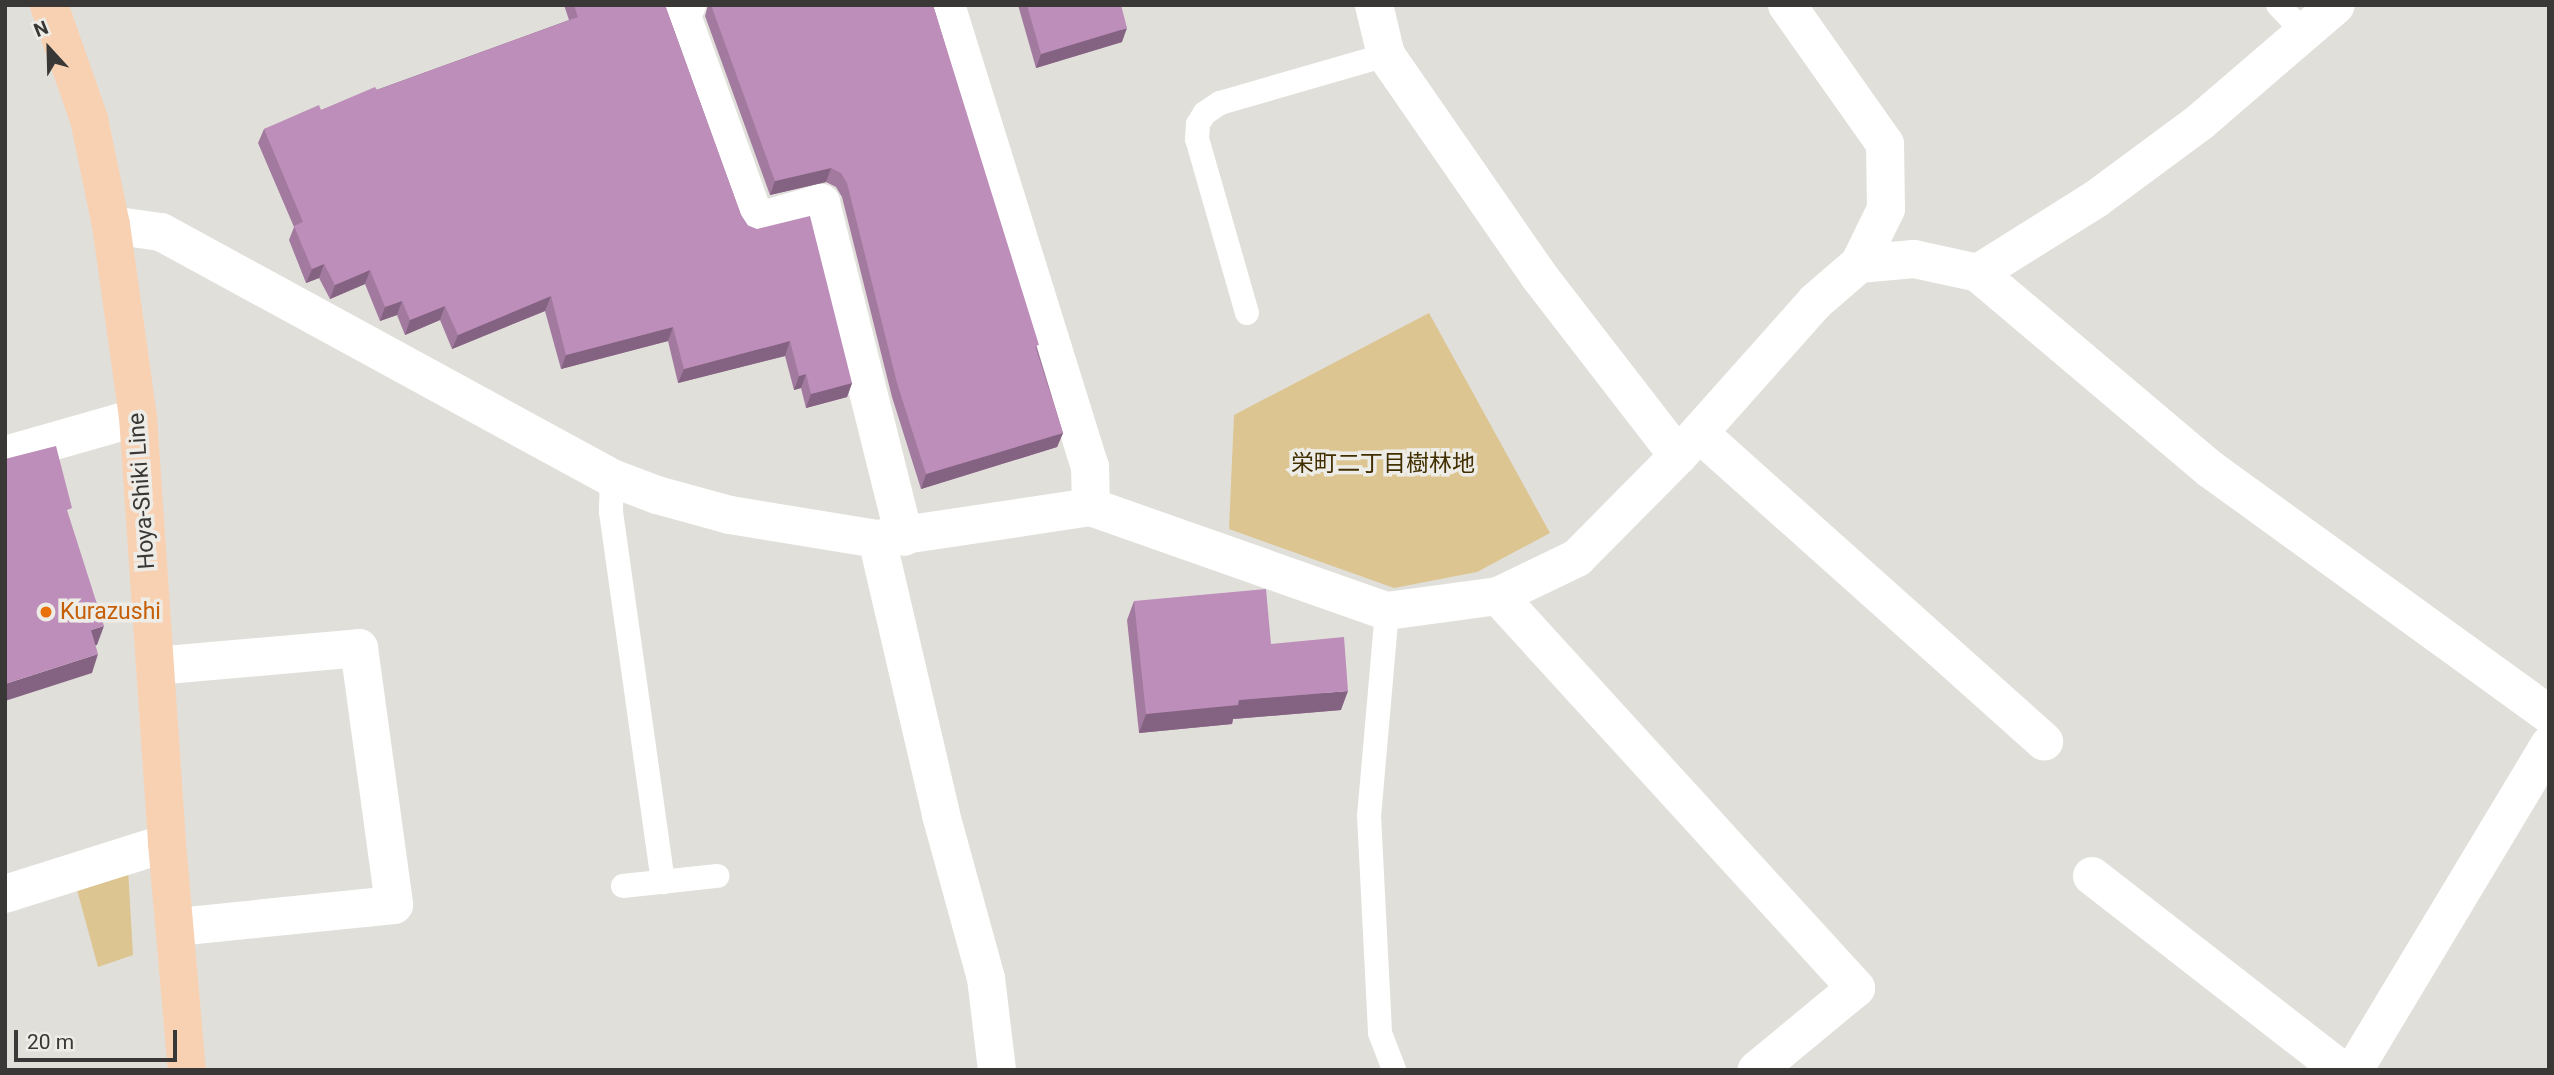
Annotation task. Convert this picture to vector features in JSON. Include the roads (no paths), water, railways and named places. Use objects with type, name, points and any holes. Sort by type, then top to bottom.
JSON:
[{"type":"main road","name":"Hoya-Shiki Line","points":[[49,5],[89,119],[111,225],[138,417],[167,843],[187,1070]]},
{"type":"street","points":[[687,5],[679,8],[756,222],[821,203],[891,538],[941,815],[986,978],[997,1070]]},
{"type":"street","points":[[946,5],[1090,466],[1091,507]]},
{"type":"street","points":[[1374,5],[1385,55],[1539,276],[1689,444],[2044,742]]},
{"type":"street","points":[[111,225],[161,232],[612,478],[657,495],[730,515],[891,538],[1091,507],[1387,611],[1497,596],[1577,558],[1689,444],[1815,302],[1859,264],[1886,209],[1885,144],[1787,5]]},
{"type":"street","points":[[1978,273],[2096,199],[2200,122],[2336,5]]},
{"type":"street","points":[[1859,264],[1914,259],[1978,273],[2210,469],[2549,714]]},
{"type":"street","points":[[5,455],[138,417]]},
{"type":"street","points":[[1497,596],[1856,988],[1757,1070]]},
{"type":"street","points":[[155,666],[359,648],[394,905],[176,927]]},
{"type":"street","points":[[2354,1070],[2549,745]]},
{"type":"street","points":[[5,894],[167,843]]},
{"type":"street","points":[[2092,876],[2341,1070]]},
{"type":"lane","points":[[2278,5],[2305,33]]},
{"type":"lane","points":[[1247,313],[1197,139],[1198,124],[1205,113],[1220,103],[1385,55]]},
{"type":"lane","points":[[612,478],[611,512],[663,882]]},
{"type":"lane","points":[[1387,611],[1369,816],[1380,1033],[1394,1070]]},
{"type":"lane","points":[[623,886],[717,876]]},
{"type":"place","name":"Kurazushi","points":[[46,612]]},
{"type":"park label","name":"栄町二丁目樹林地","points":[[1383,464]]}]
